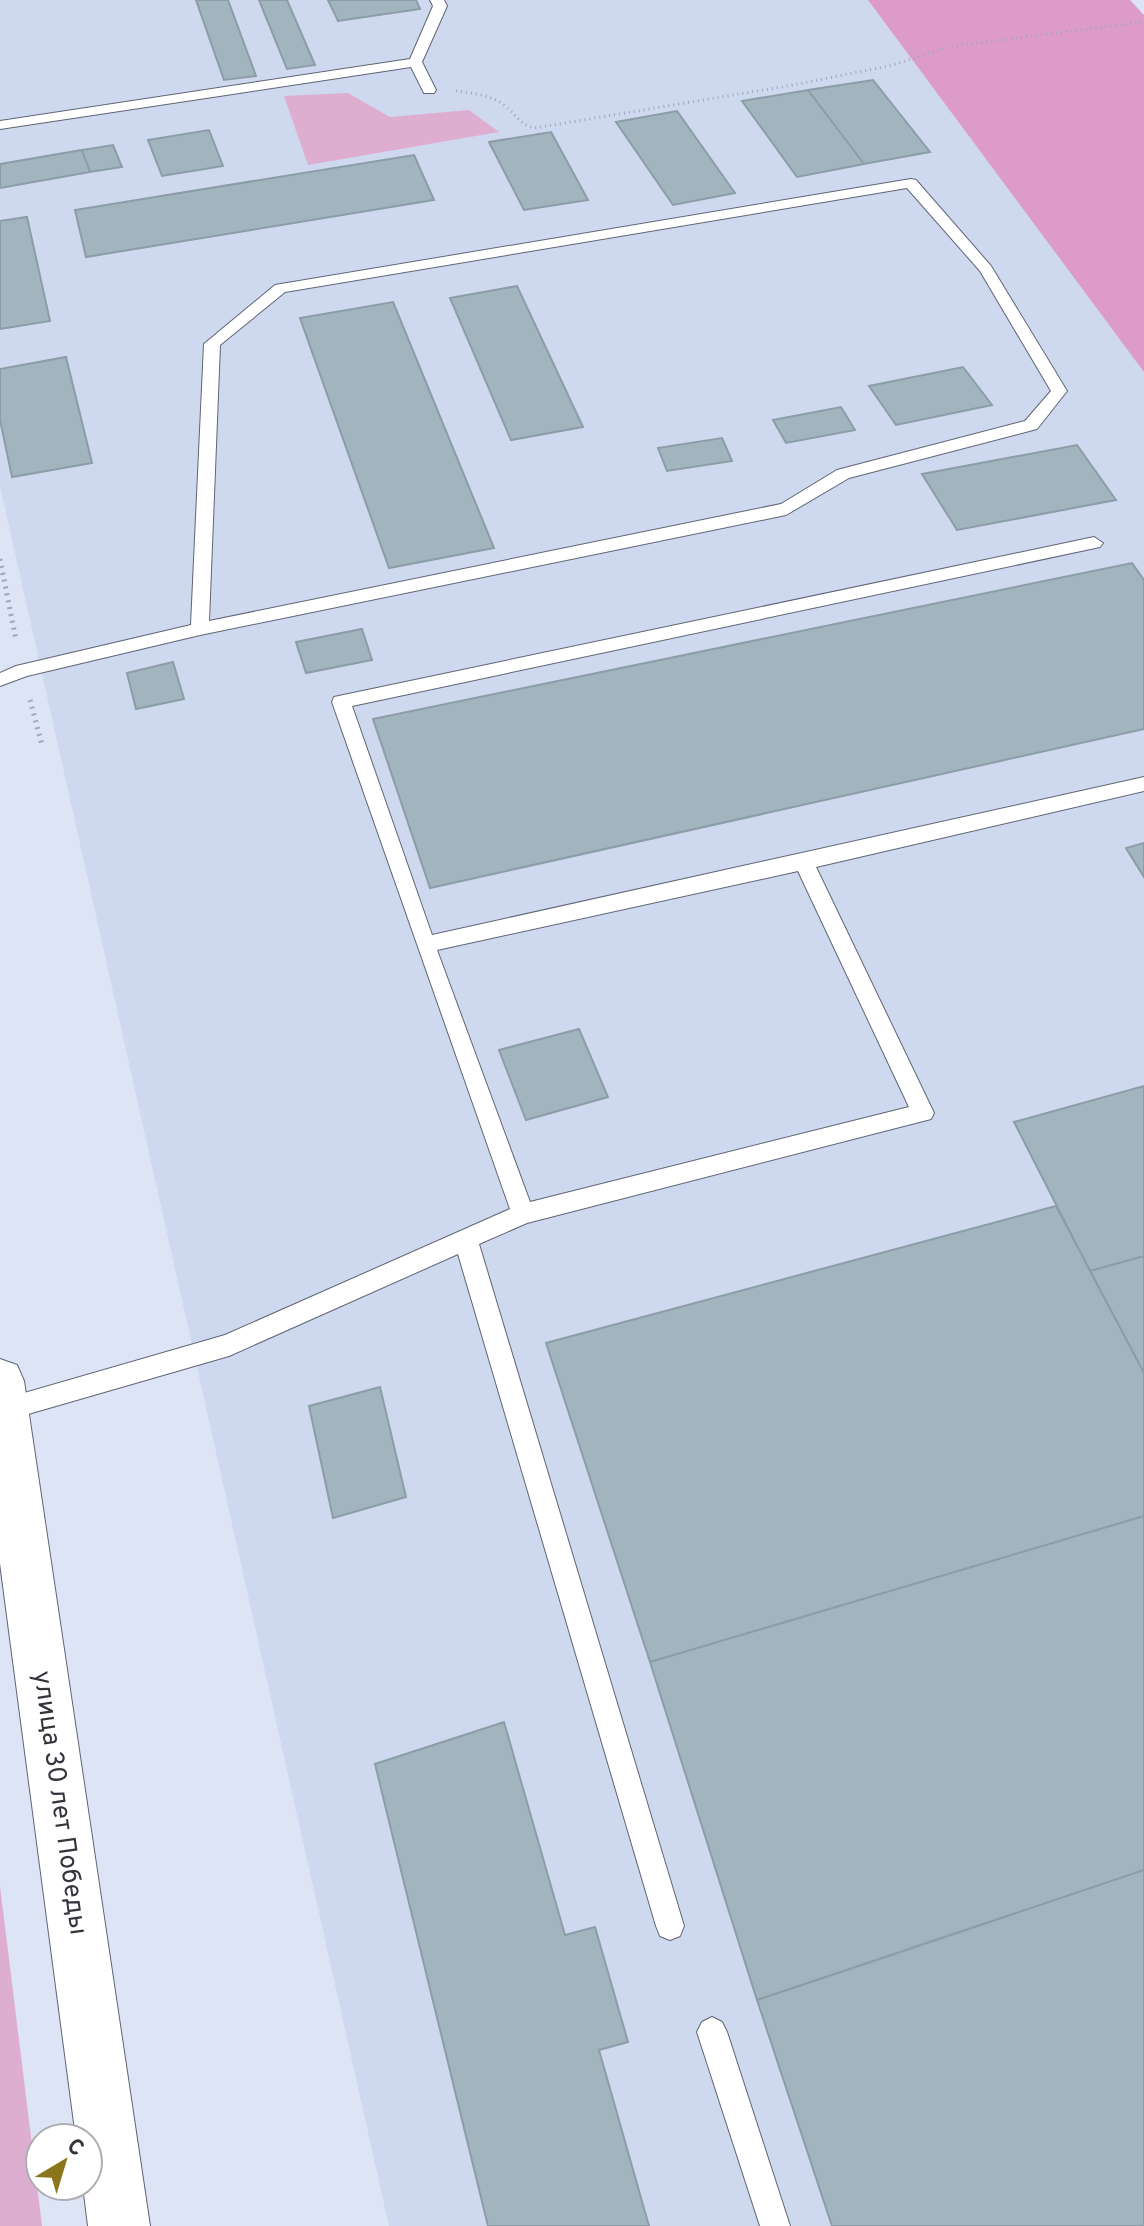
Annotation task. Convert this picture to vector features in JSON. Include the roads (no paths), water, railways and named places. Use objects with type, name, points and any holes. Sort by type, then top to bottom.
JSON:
[{"type":"street","name":"улица 30 лет Победы","points":[[2,1395],[119,2226]]},
{"type":"lane","points":[[415,62],[440,6],[437,0]]},
{"type":"lane","points":[[415,62],[429,90]]},
{"type":"lane","points":[[0,125],[415,62]]},
{"type":"lane","points":[[0,680],[23,671],[200,629],[786,509],[843,474],[1031,425],[1059,391],[986,269],[911,183],[280,288],[212,344],[200,629]]},
{"type":"lane","points":[[523,1214],[341,702],[1094,543]]},
{"type":"lane","points":[[425,945],[1144,784]]},
{"type":"lane","points":[[2,1395],[229,1345],[523,1214],[923,1113],[804,862]]},
{"type":"lane","points":[[466,1241],[670,1926]]},
{"type":"lane","points":[[712,2032],[775,2226]]}]
